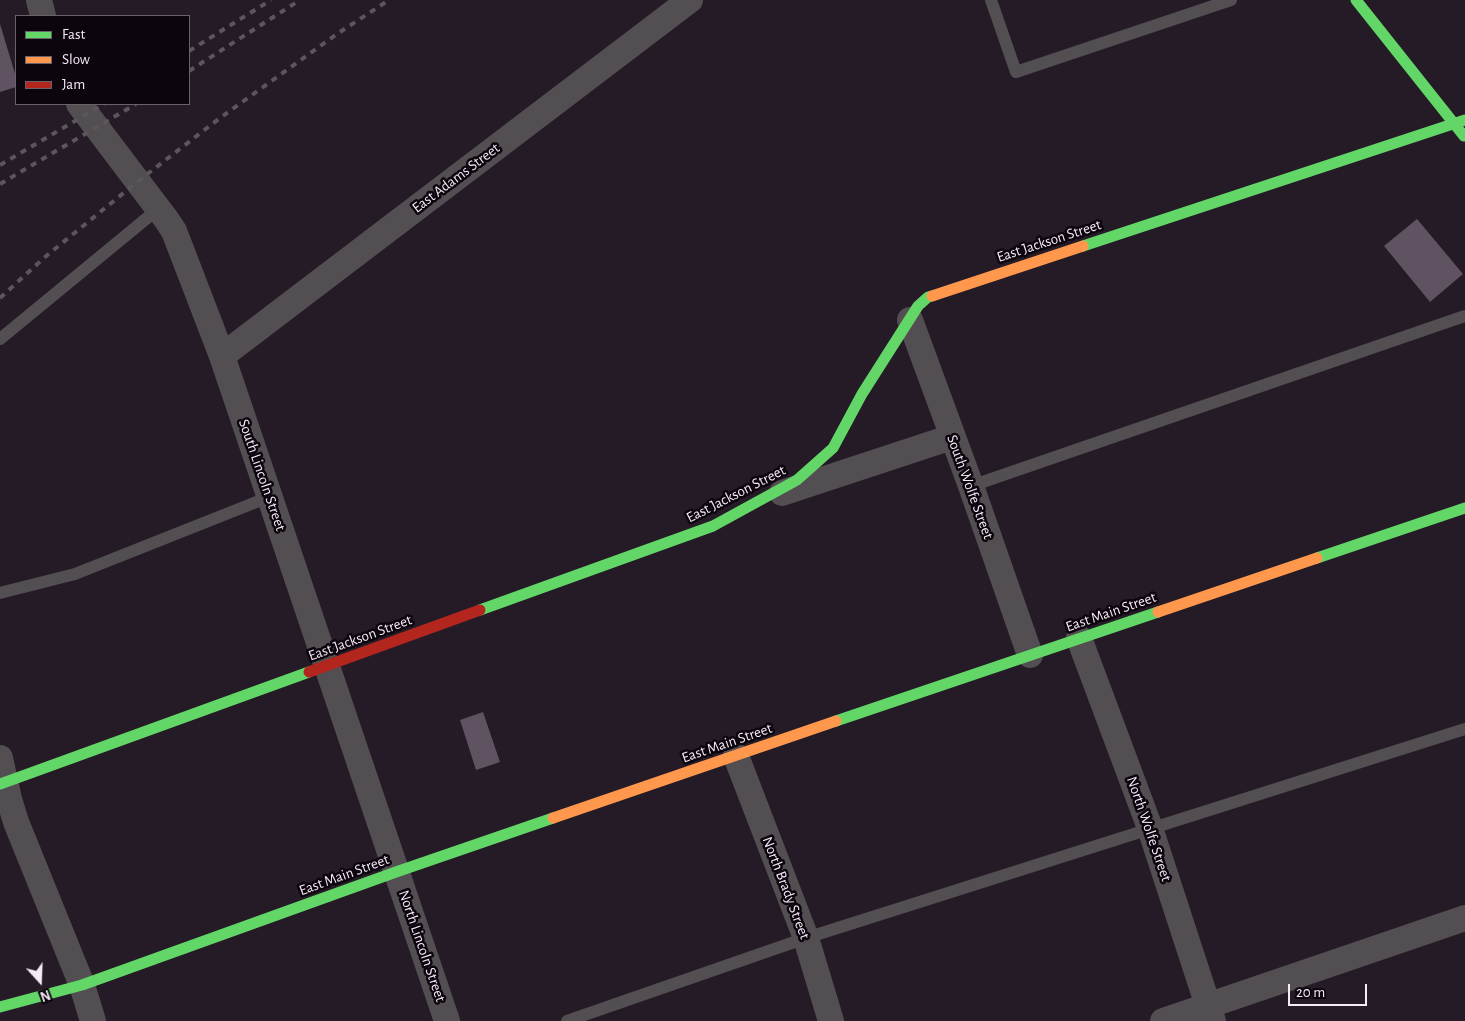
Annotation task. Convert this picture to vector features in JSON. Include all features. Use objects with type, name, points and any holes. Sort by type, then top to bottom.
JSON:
[{"type":"main road","points":[[1356,0],[1459,122],[1465,137]]},
{"type":"main road","name":"East Jackson Street","points":[[2,775],[326,666],[713,526],[797,480],[833,448],[862,394],[918,306],[928,297],[1459,122]]},
{"type":"main road","name":"East Main Street","points":[[0,1007],[82,985],[396,872],[1465,508]]},
{"type":"street","points":[[39,0],[43,15]]},
{"type":"street","name":"East Adams Street","points":[[222,356],[690,0]]},
{"type":"street","name":"South Lincoln Street","points":[[80,105],[174,231],[222,356],[396,872]]},
{"type":"street","name":"South Wolfe Street","points":[[910,320],[1030,655]]},
{"type":"street","points":[[759,500],[952,438]]},
{"type":"street","name":"North Wolfe Street","points":[[1079,638],[1150,828],[1210,1013]]},
{"type":"street","name":"North Brady Street","points":[[736,756],[806,938],[831,1021]]},
{"type":"street","points":[[2,775],[16,822],[82,985],[93,1021]]},
{"type":"street","name":"North Lincoln Street","points":[[396,872],[447,1021]]},
{"type":"street","points":[[1163,1021],[1210,1013],[1465,918]]},
{"type":"lane","points":[[991,0],[1016,72],[1231,0]]},
{"type":"lane","points":[[0,339],[158,209]]},
{"type":"lane","points":[[971,486],[1465,316]]},
{"type":"lane","points":[[0,593],[75,574],[269,497]]},
{"type":"lane","points":[[567,1021],[806,938],[1465,729]]},
{"type":"building","points":[[0,24],[15,74],[15,87],[0,92]]},
{"type":"building","points":[[1417,219],[1463,274],[1430,302],[1384,246]]},
{"type":"building","points":[[483,712],[500,762],[476,770],[460,720]]},
{"type":"railway","points":[[190,50],[271,0]]},
{"type":"railway","points":[[190,70],[300,0]]},
{"type":"railway","points":[[0,298],[45,257],[137,182],[220,118],[337,34],[389,0]]},
{"type":"railway","points":[[0,165],[102,105]]},
{"type":"railway","points":[[0,184],[134,105]]},
{"type":"traffic: fast","points":[[1356,0],[1464,136]]},
{"type":"traffic: fast","points":[[1083,246],[1465,120]]},
{"type":"traffic: fast","points":[[480,610],[713,526],[797,480],[833,448],[862,394],[918,306],[928,297],[932,296]]},
{"type":"traffic: fast","points":[[1317,558],[1465,508]]},
{"type":"traffic: fast","points":[[836,721],[1158,612]]},
{"type":"traffic: fast","points":[[0,784],[309,672]]},
{"type":"traffic: fast","points":[[0,1007],[82,985],[396,872],[553,818]]},
{"type":"traffic: slow","points":[[932,296],[1083,246]]},
{"type":"traffic: slow","points":[[1158,612],[1317,558]]},
{"type":"traffic: slow","points":[[553,818],[836,721]]},
{"type":"traffic: jam","points":[[309,672],[480,610]]}]
